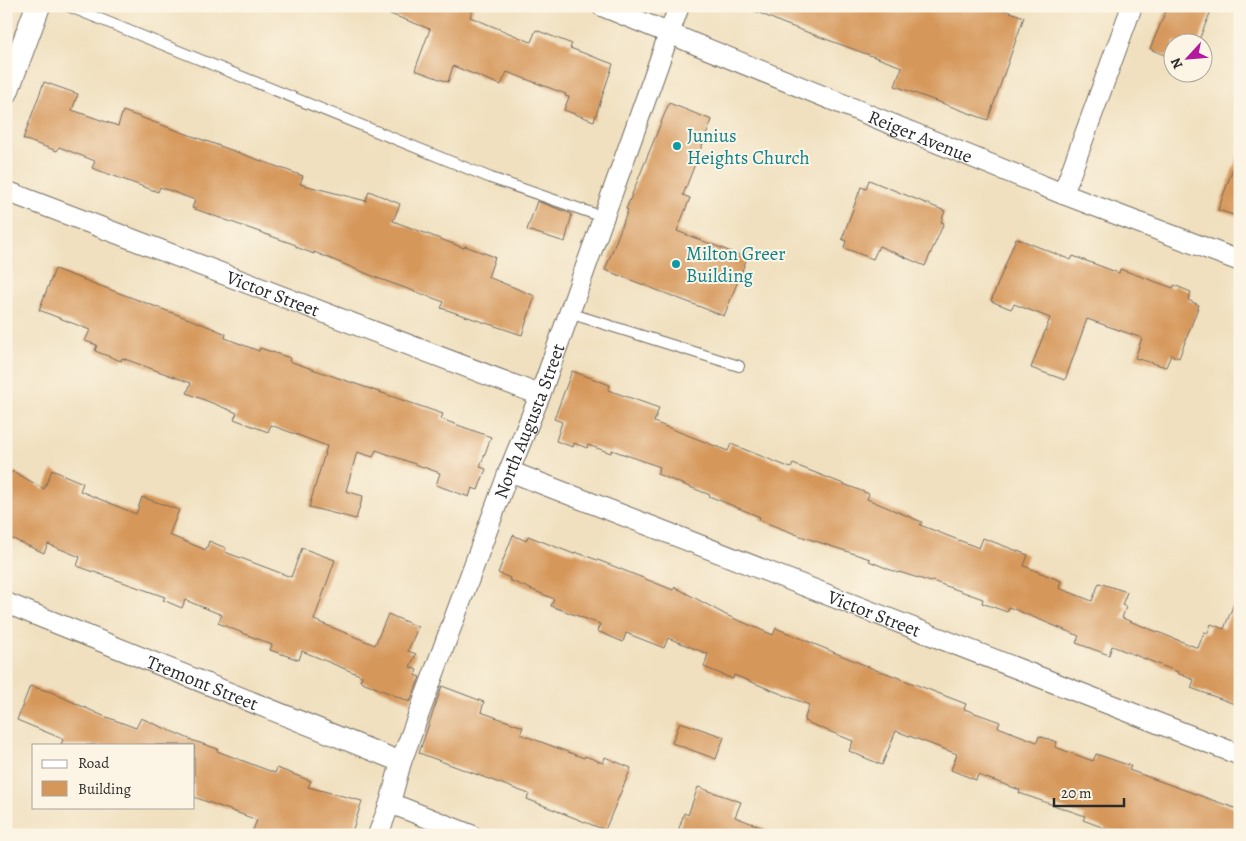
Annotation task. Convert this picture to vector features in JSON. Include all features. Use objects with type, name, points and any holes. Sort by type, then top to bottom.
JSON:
[{"type":"street","points":[[6,92],[38,6]]},
{"type":"street","name":"Reiger Avenue","points":[[602,6],[1063,194],[1240,261]]},
{"type":"street","name":"North Augusta Street","points":[[378,835],[390,803],[401,762],[509,471],[540,395],[679,6]]},
{"type":"street","points":[[1063,194],[1132,6]]},
{"type":"street","name":"Victor Street","points":[[6,191],[540,395]]},
{"type":"street","name":"Victor Street","points":[[509,471],[1240,754]]},
{"type":"street","name":"Tremont Street","points":[[6,603],[401,762]]},
{"type":"street","points":[[390,803],[471,835]]},
{"type":"lane","points":[[68,6],[491,178],[603,217]]},
{"type":"lane","points":[[569,313],[739,366]]},
{"type":"building","points":[[375,6],[474,6],[470,17],[531,42],[536,30],[572,44],[570,48],[613,64],[594,121],[564,110],[569,97],[565,96],[566,94],[507,72],[501,85],[453,66],[448,82],[415,70],[430,29],[374,8]]},
{"type":"building","points":[[744,6],[993,6],[1024,17],[988,120],[895,86],[902,67],[782,23]]},
{"type":"building","points":[[1168,6],[1213,6],[1202,32],[1164,32],[1164,55],[1150,49]]},
{"type":"building","points":[[44,82],[78,94],[72,110],[118,126],[123,111],[303,176],[300,184],[366,201],[369,191],[400,204],[393,221],[464,248],[465,246],[495,257],[488,277],[535,296],[522,335],[441,308],[444,302],[380,279],[314,252],[314,254],[296,247],[296,245],[192,208],[195,200],[160,187],[158,192],[92,168],[95,161],[59,147],[57,151],[23,139]]},
{"type":"building","points":[[669,103],[712,120],[683,195],[690,198],[677,231],[747,258],[724,316],[605,270],[628,210],[626,209]]},
{"type":"building","points":[[1237,157],[1240,158],[1240,217],[1218,210]]},
{"type":"building","points":[[869,180],[945,211],[941,222],[944,223],[925,266],[879,246],[873,259],[844,248],[846,241],[842,239],[861,187],[866,189]]},
{"type":"building","points":[[537,201],[572,214],[565,242],[527,230]]},
{"type":"building","points":[[1016,238],[1071,260],[1073,256],[1119,273],[1120,269],[1173,288],[1174,285],[1191,292],[1188,300],[1199,305],[1179,358],[1171,355],[1166,367],[1135,358],[1142,338],[1087,319],[1065,380],[1031,368],[1050,318],[1014,304],[1011,309],[991,301]]},
{"type":"building","points":[[55,269],[205,325],[226,334],[225,338],[259,351],[260,348],[290,358],[289,361],[443,414],[441,419],[491,437],[480,467],[486,469],[478,490],[472,488],[469,497],[436,485],[440,473],[376,450],[373,457],[357,452],[346,491],[363,496],[356,519],[309,507],[327,446],[271,425],[268,432],[234,419],[237,413],[187,393],[191,383],[122,358],[121,361],[95,351],[97,345],[85,341],[90,330],[39,310]]},
{"type":"building","points":[[572,371],[610,385],[608,390],[659,408],[654,422],[728,451],[731,444],[791,468],[793,464],[869,494],[867,499],[922,522],[920,525],[979,548],[983,538],[1028,555],[1024,566],[1061,581],[1059,588],[1092,601],[1099,583],[1127,592],[1122,605],[1126,607],[1122,618],[1198,648],[1204,632],[1208,633],[1211,624],[1224,629],[1238,593],[1240,593],[1240,706],[1191,688],[1194,680],[1112,646],[1109,655],[1076,643],[1079,636],[1009,607],[1007,612],[982,603],[983,599],[932,581],[898,573],[869,561],[870,559],[759,520],[760,517],[657,474],[660,467],[612,450],[611,453],[588,445],[587,448],[574,443],[573,447],[556,441],[562,422],[554,419]]},
{"type":"building","points":[[52,470],[83,483],[80,491],[136,514],[142,497],[179,510],[169,535],[206,550],[209,541],[226,548],[225,552],[291,577],[302,548],[335,560],[314,620],[375,645],[388,614],[418,627],[408,651],[416,654],[410,667],[417,670],[415,675],[420,677],[410,702],[360,681],[362,676],[302,651],[299,660],[270,650],[272,645],[218,623],[222,615],[185,600],[182,608],[163,600],[165,597],[77,566],[80,557],[48,544],[44,553],[6,536],[6,471],[12,473],[13,471],[44,489]]},
{"type":"building","points":[[513,535],[526,541],[528,536],[574,554],[575,552],[603,562],[673,590],[675,587],[726,615],[773,635],[776,628],[881,672],[966,704],[964,709],[1000,722],[998,727],[1037,742],[1039,736],[1057,742],[1055,747],[1093,761],[1096,754],[1131,766],[1129,770],[1240,810],[1240,835],[1123,835],[1083,820],[1085,816],[1019,793],[1020,790],[978,775],[976,780],[951,770],[957,754],[896,731],[882,765],[849,751],[853,741],[804,721],[809,705],[734,675],[733,679],[704,667],[708,654],[668,638],[664,648],[626,633],[623,642],[597,631],[600,624],[551,606],[554,599],[509,580],[510,578],[498,573]]},
{"type":"building","points":[[30,686],[51,692],[101,715],[136,728],[141,718],[194,741],[218,749],[217,751],[275,773],[277,768],[311,781],[308,787],[362,801],[351,835],[251,835],[257,820],[195,797],[195,744],[61,744],[63,739],[17,720]]},
{"type":"building","points":[[442,686],[484,702],[481,712],[523,727],[520,734],[584,758],[585,756],[603,763],[605,757],[631,768],[605,830],[527,799],[529,794],[419,753]]},
{"type":"building","points":[[680,722],[724,737],[716,759],[672,743]]},
{"type":"building","points":[[698,787],[741,802],[735,817],[777,833],[777,835],[677,835],[684,813],[688,815]]},
{"type":"place","name":"Junius Heights Church","points":[[677,146]]},
{"type":"place","name":"Milton Greer Building","points":[[676,264]]}]
